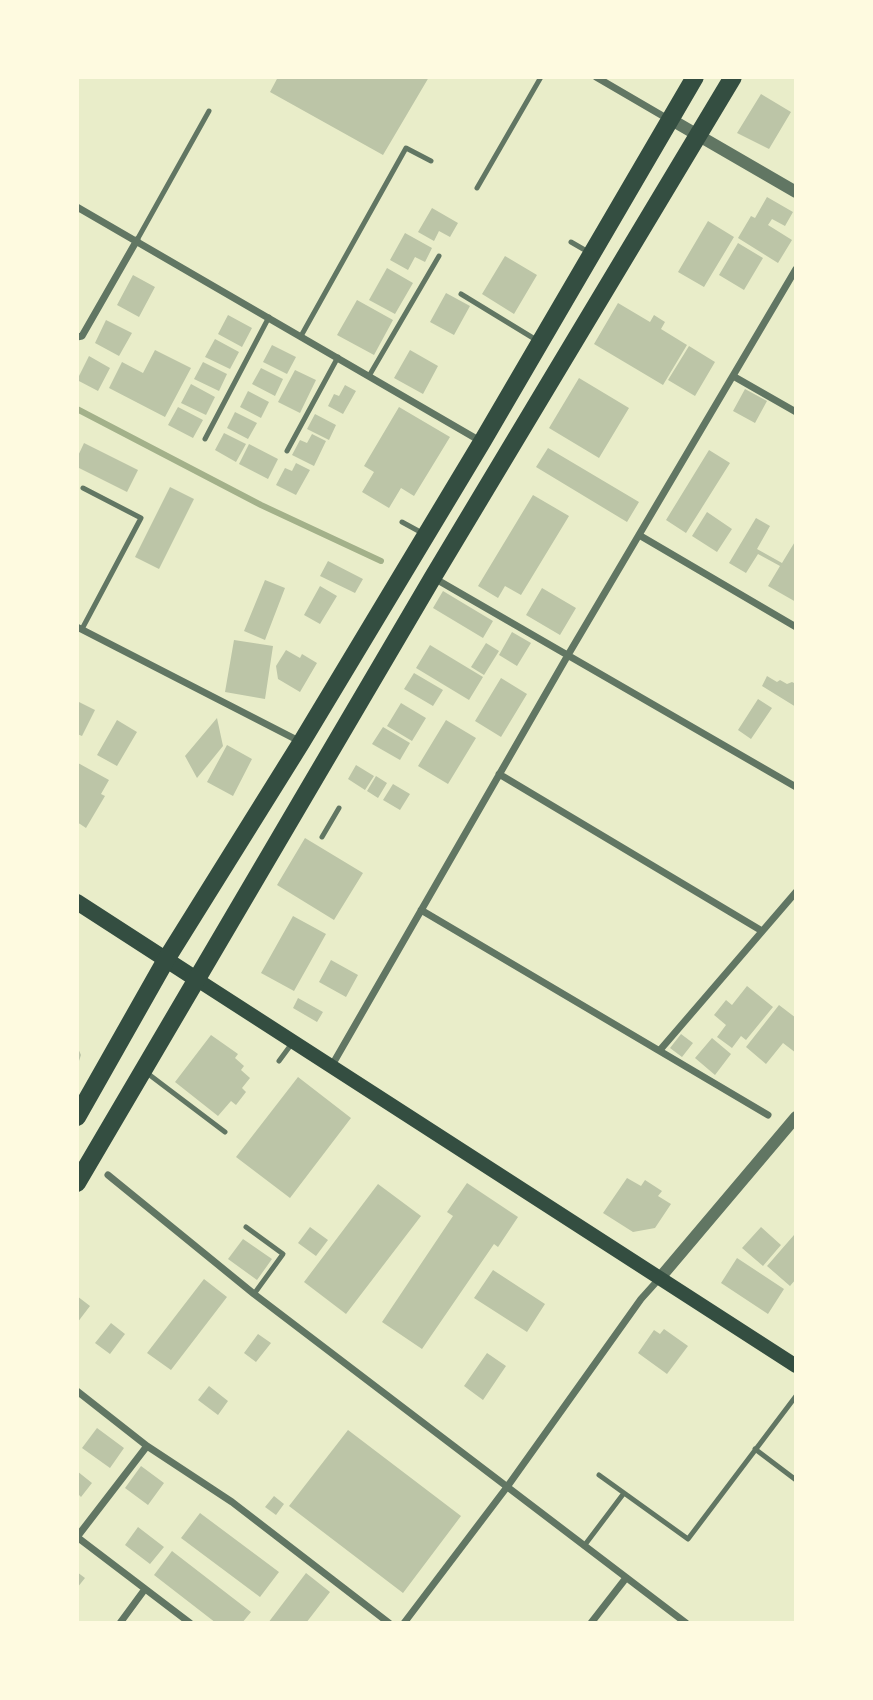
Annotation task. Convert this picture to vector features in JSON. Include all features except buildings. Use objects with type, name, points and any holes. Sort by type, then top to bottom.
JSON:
[{"type":"highway","points":[[77,1117],[167,958],[301,743],[482,442],[695,77]]},
{"type":"highway","points":[[77,1184],[433,577],[733,77]]},
{"type":"main road","points":[[77,902],[796,1366]]},
{"type":"street","points":[[596,77],[796,192]]},
{"type":"street","points":[[77,207],[482,442]]},
{"type":"street","points":[[77,337],[82,336],[136,240]]},
{"type":"street","points":[[331,1067],[568,655],[796,269]]},
{"type":"street","points":[[733,376],[796,412]]},
{"type":"street","points":[[639,536],[796,627]]},
{"type":"street","points":[[433,577],[796,787]]},
{"type":"street","points":[[79,628],[301,743]]},
{"type":"street","points":[[499,774],[762,931]]},
{"type":"street","points":[[660,1050],[796,892]]},
{"type":"street","points":[[421,910],[768,1115]]},
{"type":"street","points":[[404,1623],[659,1279],[796,1117]]},
{"type":"street","points":[[108,1175],[254,1294],[686,1623]]},
{"type":"street","points":[[77,1391],[147,1446],[232,1502],[389,1623]]},
{"type":"street","points":[[147,1446],[77,1537],[190,1623]]},
{"type":"street","points":[[591,1623],[626,1578]]},
{"type":"street","points":[[120,1623],[145,1589]]},
{"type":"lane","points":[[477,188],[541,77]]},
{"type":"lane","points":[[136,240],[209,111]]},
{"type":"lane","points":[[301,336],[406,148],[431,162]]},
{"type":"lane","points":[[572,242],[592,254]]},
{"type":"lane","points":[[369,376],[439,256]]},
{"type":"lane","points":[[461,294],[540,342]]},
{"type":"lane","points":[[205,439],[269,317]]},
{"type":"lane","points":[[287,451],[338,357]]},
{"type":"lane","points":[[79,628],[141,518],[83,488]]},
{"type":"lane","points":[[402,522],[426,535]]},
{"type":"lane","points":[[322,836],[339,808]]},
{"type":"lane","points":[[279,1061],[293,1042]]},
{"type":"lane","points":[[142,1070],[225,1132]]},
{"type":"lane","points":[[246,1227],[283,1254],[254,1294]]},
{"type":"lane","points":[[599,1475],[688,1539],[796,1396]]},
{"type":"lane","points":[[755,1449],[796,1480]]},
{"type":"lane","points":[[584,1546],[624,1493]]},
{"type":"waterway","points":[[77,409],[261,505],[381,561]]}]
